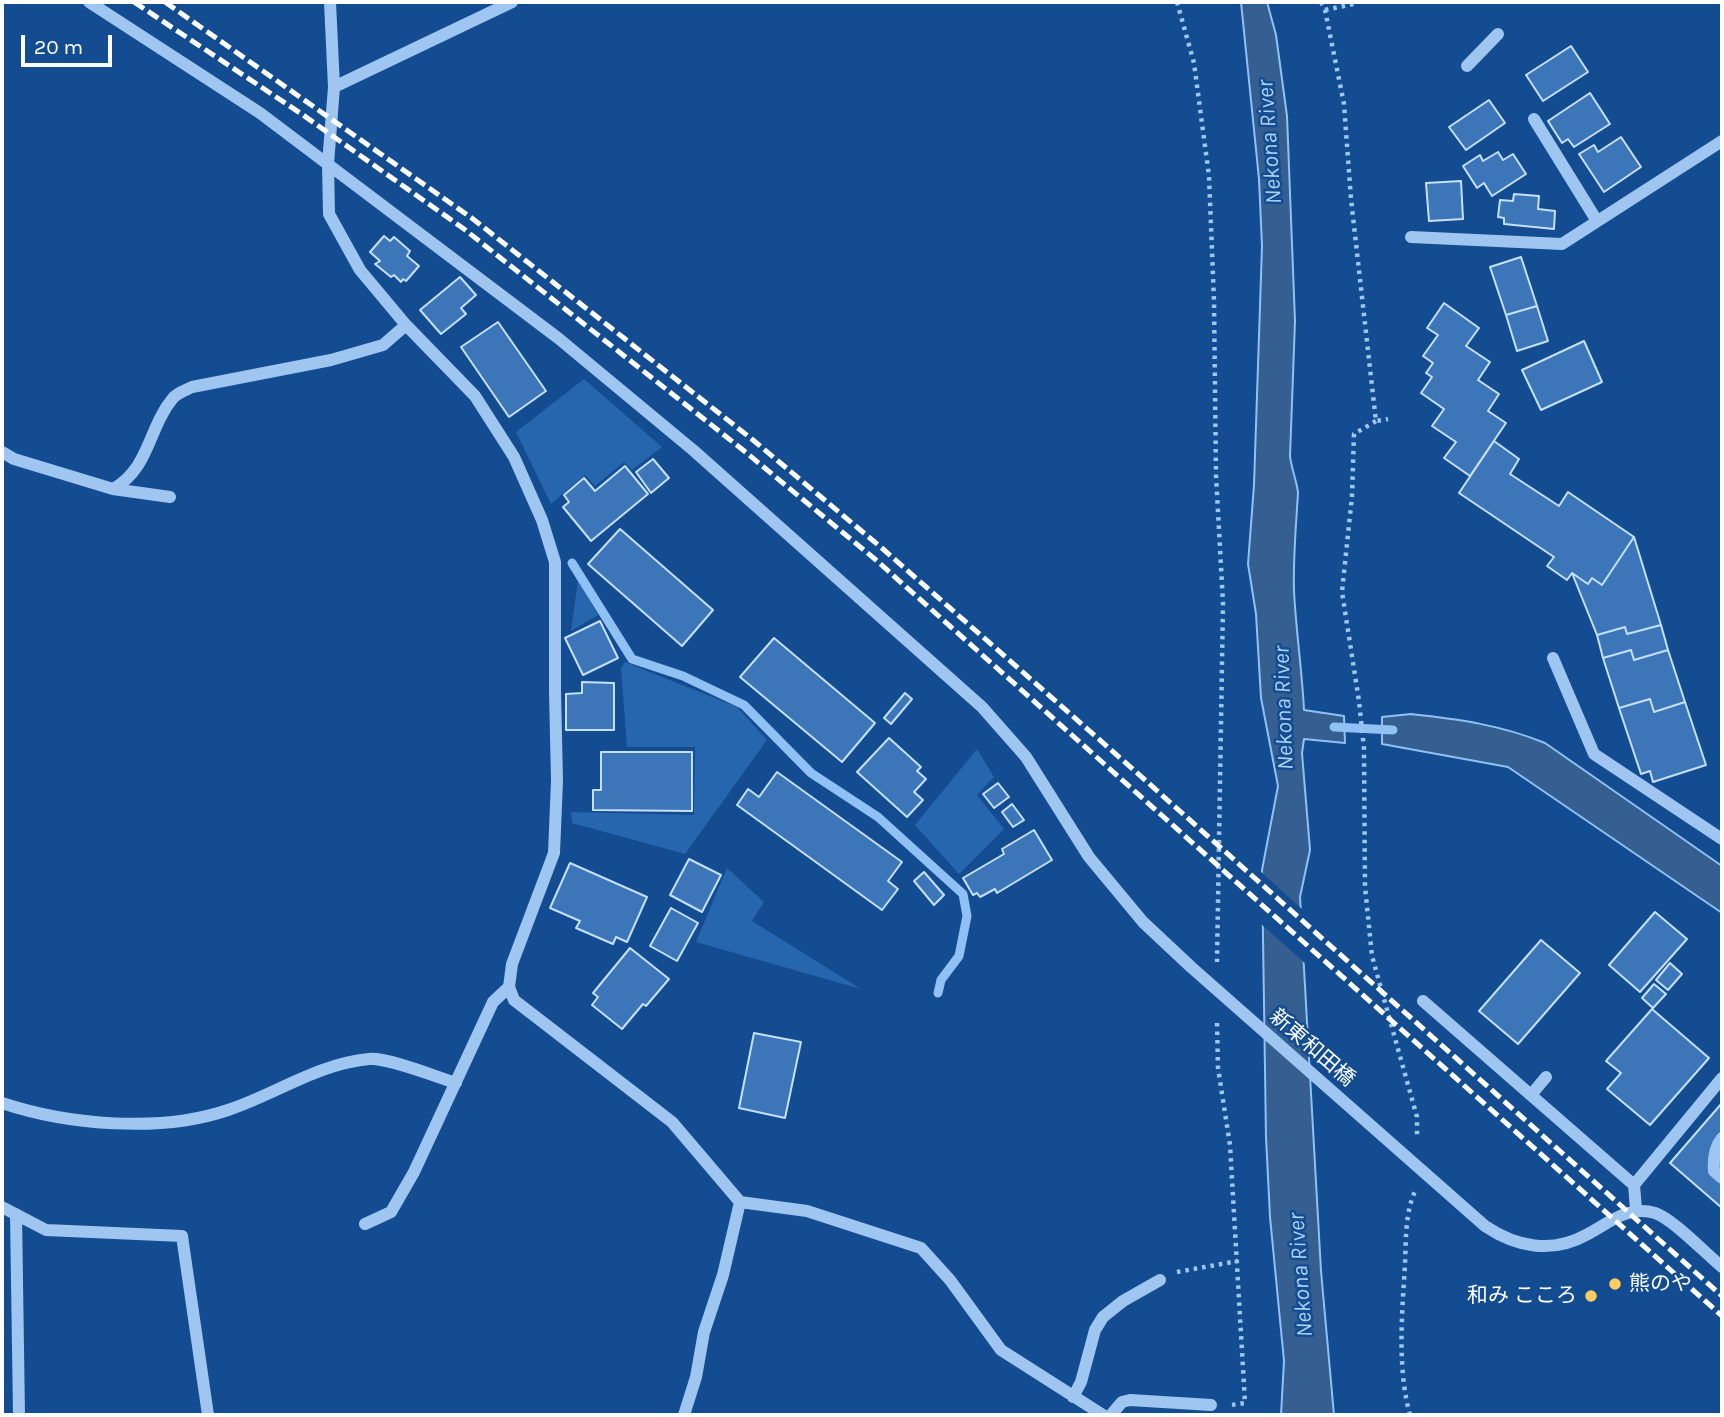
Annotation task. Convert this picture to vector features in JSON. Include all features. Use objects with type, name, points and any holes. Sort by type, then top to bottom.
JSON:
[{"type":"street","name":"新東和田橋","points":[[89,2],[260,113],[558,338],[693,450],[982,707],[1033,766],[1074,835],[1143,922],[1214,988],[1485,1226],[1515,1243],[1532,1247],[1549,1246],[1577,1240],[1636,1209]]},
{"type":"street","points":[[330,2],[334,87],[328,164],[329,214],[360,270],[406,325],[475,396],[514,457],[542,520],[555,562],[557,781],[554,853],[512,964],[509,987],[514,1000],[671,1122],[740,1202],[807,1211],[921,1248],[950,1280],[1001,1350],[1099,1414]]},
{"type":"street","points":[[334,87],[512,2]]},
{"type":"street","points":[[1467,66],[1499,34]]},
{"type":"street","points":[[1534,119],[1597,221]]},
{"type":"street","points":[[1411,237],[1562,244],[1722,141]]},
{"type":"street","points":[[113,489],[126,482],[139,466],[174,396],[192,387],[331,360],[383,345],[406,325]]},
{"type":"street","points":[[2,452],[14,459],[113,489],[170,498]]},
{"type":"street","points":[[1553,658],[1594,754],[1722,839]]},
{"type":"street","points":[[365,1224],[391,1212],[414,1172],[493,1002],[509,987]]},
{"type":"street","points":[[1423,1001],[1634,1185],[1636,1209],[1658,1214],[1722,1267]]},
{"type":"street","points":[[2,1103],[33,1113],[116,1123],[181,1122],[228,1110],[325,1068],[371,1058],[456,1083]]},
{"type":"street","points":[[1531,1095],[1546,1077]]},
{"type":"street","points":[[1634,1185],[1722,1078]]},
{"type":"street","points":[[1722,1138],[1713,1157],[1714,1171],[1722,1178]]},
{"type":"street","points":[[684,1415],[696,1377],[704,1332],[723,1275],[740,1202]]},
{"type":"street","points":[[2,1208],[46,1230],[182,1236],[208,1415]]},
{"type":"street","points":[[16,1214],[19,1415]]},
{"type":"street","points":[[1073,1397],[1081,1382],[1095,1330],[1103,1317],[1123,1301],[1160,1280]]},
{"type":"street","points":[[1111,1415],[1122,1402],[1130,1400],[1211,1405]]},
{"type":"path","points":[[1177,2],[1194,64],[1209,176],[1216,475],[1223,603],[1219,943],[1217,964],[1203,977]]},
{"type":"path","points":[[1321,2],[1325,10],[1344,104],[1351,199],[1376,421]]},
{"type":"path","points":[[1325,10],[1358,3]]},
{"type":"path","points":[[1388,419],[1376,421],[1354,434],[1352,496],[1342,592],[1364,749],[1365,887],[1371,956],[1417,1117],[1417,1140],[1412,1161],[1415,1190],[1408,1207],[1403,1308],[1403,1383],[1410,1415]]},
{"type":"path","points":[[1211,1405],[1245,1403],[1230,1145],[1218,1068],[1217,1023]]},
{"type":"path","points":[[1160,1280],[1179,1271],[1238,1261]]},
{"type":"shaded area","points":[[584,379],[662,447],[632,470],[624,462],[595,486],[585,475],[551,504],[516,432]]},
{"type":"shaded area","points":[[578,580],[598,615],[571,631]]},
{"type":"shaded area","points":[[625,662],[737,707],[767,740],[685,854],[572,823],[571,812],[694,815],[695,747],[627,747],[621,668]]},
{"type":"shaded area","points":[[977,749],[994,777],[977,795],[1004,829],[959,874],[915,825]]},
{"type":"shaded area","points":[[727,868],[764,902],[752,921],[861,989],[696,942]]},
{"type":"water","name":"Nekona River","points":[[1241,2],[1267,2],[1276,35],[1287,116],[1295,321],[1290,456],[1298,493],[1294,591],[1304,710],[1344,716],[1345,743],[1304,739],[1302,753],[1310,850],[1300,897],[1321,1271],[1334,1415],[1281,1415],[1284,1361],[1270,1217],[1266,1137],[1262,870],[1278,786],[1261,698],[1256,614],[1248,564],[1254,485],[1262,246],[1259,179]]},
{"type":"water","points":[[1411,714],[1479,724],[1545,743],[1722,866],[1722,913],[1508,767],[1382,744],[1382,717]]},
{"type":"pier","points":[[1259,870],[1304,911],[1307,965],[1260,923]]},
{"type":"building","points":[[1571,46],[1588,72],[1543,101],[1526,75]]},
{"type":"building","points":[[1590,93],[1610,124],[1574,147],[1568,139],[1562,143],[1548,121]]},
{"type":"building","points":[[1489,100],[1505,123],[1466,150],[1449,127]]},
{"type":"building","points":[[1621,137],[1641,167],[1604,192],[1579,154],[1594,145],[1598,152]]},
{"type":"building","points":[[1498,152],[1503,160],[1513,154],[1526,174],[1492,196],[1484,183],[1477,188],[1463,166],[1480,155],[1483,161]]},
{"type":"building","points":[[1461,181],[1463,219],[1429,221],[1426,183]]},
{"type":"building","points":[[1514,194],[1539,196],[1538,209],[1555,211],[1554,229],[1504,224],[1504,218],[1498,217],[1500,200],[1513,201]]},
{"type":"building","points":[[384,236],[390,241],[394,237],[410,251],[407,256],[419,266],[406,281],[403,279],[401,282],[394,275],[391,277],[375,264],[380,261],[370,252]]},
{"type":"building","points":[[1521,257],[1537,306],[1506,315],[1490,267]]},
{"type":"building","points":[[460,277],[476,295],[461,308],[466,314],[441,334],[420,310]]},
{"type":"building","points":[[1444,303],[1479,328],[1466,346],[1490,362],[1478,380],[1499,394],[1488,411],[1506,423],[1470,476],[1444,458],[1456,442],[1432,426],[1444,409],[1421,393],[1432,377],[1426,373],[1433,363],[1423,356],[1438,335],[1427,328]]},
{"type":"building","points":[[1537,306],[1548,341],[1517,351],[1506,315]]},
{"type":"building","points":[[498,322],[546,391],[509,417],[461,347]]},
{"type":"building","points":[[1584,341],[1602,382],[1541,410],[1522,370]]},
{"type":"building","points":[[1494,441],[1519,459],[1510,474],[1559,506],[1568,492],[1634,537],[1602,585],[1592,578],[1588,584],[1572,573],[1567,580],[1547,566],[1554,557],[1459,493]]},
{"type":"building","points":[[653,459],[669,478],[651,493],[636,472]]},
{"type":"building","points":[[625,466],[648,494],[591,541],[563,507],[569,502],[564,495],[584,478],[595,491]]},
{"type":"building","points":[[620,529],[713,610],[682,646],[588,564]]},
{"type":"building","points":[[1634,537],[1661,625],[1627,634],[1625,627],[1597,635],[1572,573],[1588,584],[1592,578],[1602,585]]},
{"type":"building","points":[[600,621],[618,658],[583,675],[565,638]]},
{"type":"building","points":[[1661,625],[1668,650],[1634,660],[1631,650],[1603,658],[1597,635],[1625,627],[1627,634]]},
{"type":"building","points":[[774,638],[875,723],[842,762],[740,677]]},
{"type":"building","points":[[1631,650],[1634,660],[1668,650],[1685,702],[1654,712],[1650,699],[1619,708],[1603,658]]},
{"type":"building","points":[[582,682],[614,683],[614,730],[566,730],[566,694],[582,693]]},
{"type":"building","points":[[905,693],[912,699],[891,724],[884,718]]},
{"type":"building","points":[[1650,699],[1654,712],[1685,702],[1706,765],[1653,782],[1650,771],[1641,774],[1619,708]]},
{"type":"building","points":[[889,738],[921,767],[917,771],[926,779],[914,792],[923,800],[907,817],[857,772]]},
{"type":"building","points":[[601,752],[692,752],[692,811],[593,810],[593,790],[601,790]]},
{"type":"building","points":[[777,772],[902,862],[888,881],[898,889],[882,910],[737,805],[748,789],[759,797]]},
{"type":"building","points":[[998,783],[1009,797],[994,808],[983,794]]},
{"type":"building","points":[[1012,804],[1024,820],[1013,827],[1002,812]]},
{"type":"building","points":[[1034,830],[1052,860],[997,893],[995,889],[980,897],[977,893],[973,895],[963,878],[1004,854],[1002,849]]},
{"type":"building","points":[[689,859],[721,875],[702,912],[670,895]]},
{"type":"building","points":[[570,863],[647,897],[627,942],[616,937],[613,944],[576,928],[580,921],[550,908]]},
{"type":"building","points":[[924,872],[944,895],[934,905],[914,881]]},
{"type":"building","points":[[671,908],[698,923],[677,961],[650,946]]},
{"type":"building","points":[[1655,912],[1687,939],[1640,992],[1609,965]]},
{"type":"building","points":[[1541,940],[1580,973],[1518,1044],[1479,1011]]},
{"type":"building","points":[[630,948],[669,979],[622,1029],[592,1005],[598,997],[593,993]]},
{"type":"building","points":[[1670,963],[1682,974],[1668,990],[1656,980]]},
{"type":"building","points":[[1654,984],[1666,994],[1653,1008],[1642,998]]},
{"type":"building","points":[[1652,1009],[1709,1058],[1650,1125],[1607,1089],[1621,1073],[1606,1061]]},
{"type":"building","points":[[754,1033],[801,1042],[785,1118],[739,1108]]},
{"type":"building","points":[[1722,1103],[1722,1208],[1670,1163]]},
{"type":"waterway","points":[[572,563],[632,659],[683,676],[744,705],[811,773],[878,817],[963,894],[967,916],[959,956],[941,980],[938,993]]},
{"type":"waterway","points":[[1334,727],[1393,730]]},
{"type":"railway","points":[[134,2],[303,115],[464,229],[743,450],[876,560],[1722,1316]]},
{"type":"railway","points":[[165,2],[473,219],[753,440],[883,549],[1135,771],[1722,1296]]},
{"type":"place","name":"熊のや","points":[[1615,1284]]},
{"type":"place","name":"和み こころ","points":[[1591,1296]]}]
